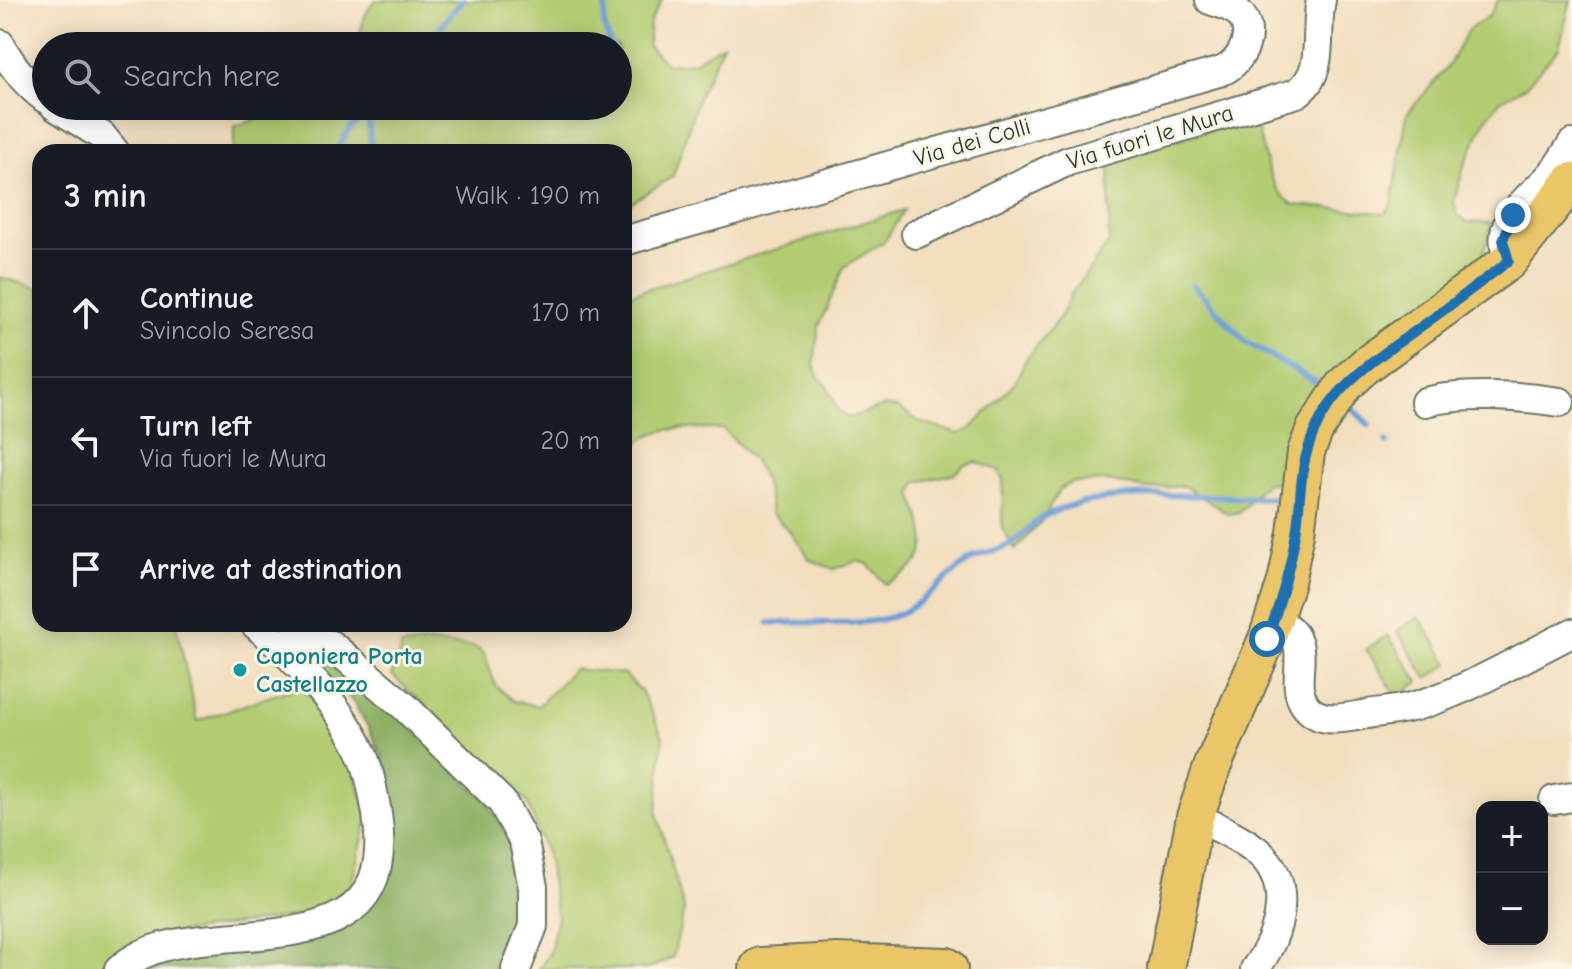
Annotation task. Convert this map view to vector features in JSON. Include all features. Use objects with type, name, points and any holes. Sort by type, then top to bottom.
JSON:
[{"type":"highway","points":[[774,968],[877,965],[946,969]]},
{"type":"main road","points":[[1166,969],[1195,817],[1213,765],[1274,620],[1296,533],[1306,452],[1315,429],[1344,385],[1366,365],[1509,261],[1572,181]]},
{"type":"street","name":"Via dei Colli","points":[[632,239],[1222,71],[1235,64],[1242,54],[1245,28],[1239,13],[1210,0]]},
{"type":"street","name":"Via fuori le Mura","points":[[916,234],[1068,161],[1297,93],[1308,86],[1316,68],[1321,0]]},
{"type":"street","points":[[0,44],[32,88]]},
{"type":"street","points":[[77,120],[102,136],[108,144]]},
{"type":"street","points":[[1509,261],[1503,240],[1510,218],[1553,172],[1572,144]]},
{"type":"street","points":[[1425,402],[1459,390],[1560,402]]},
{"type":"street","points":[[1274,620],[1288,626],[1298,643],[1301,697],[1306,706],[1315,714],[1335,719],[1419,705],[1572,633]]},
{"type":"street","points":[[119,969],[140,954],[164,946],[311,927],[336,919],[358,905],[369,888],[376,871],[378,822],[373,787],[364,759],[332,706],[263,632]]},
{"type":"street","points":[[282,650],[292,639],[304,636],[331,645],[404,706],[502,802],[524,842],[533,887],[533,926],[516,969]]},
{"type":"street","points":[[1195,817],[1259,852],[1276,876],[1280,904],[1278,926],[1270,948],[1255,969]]},
{"type":"green space","points":[[376,0],[662,0],[650,22],[648,46],[667,64],[693,62],[723,44],[698,98],[673,176],[632,202],[632,144],[234,144],[235,126],[254,120],[632,120],[632,32],[360,32]]},
{"type":"green space","points":[[1498,0],[1571,0],[1559,48],[1525,87],[1501,100],[1485,120],[1464,166],[1454,202],[1457,214],[1467,222],[1492,223],[1482,257],[1446,288],[1333,371],[1311,395],[1295,422],[1288,447],[1291,482],[1265,483],[1240,512],[1228,514],[1184,486],[1146,489],[1108,481],[1071,483],[1060,489],[1041,522],[1015,550],[1002,528],[1003,481],[998,470],[976,462],[964,465],[954,474],[917,482],[912,494],[922,525],[924,548],[913,566],[885,584],[868,564],[857,561],[834,569],[810,560],[771,513],[762,475],[723,429],[683,428],[656,433],[644,438],[632,453],[632,294],[904,210],[885,241],[844,267],[819,326],[814,364],[837,409],[848,418],[885,406],[898,408],[922,423],[959,434],[971,429],[1015,382],[1026,359],[1060,317],[1071,294],[1109,243],[1110,159],[1234,123],[1247,123],[1258,130],[1274,183],[1295,205],[1385,213],[1392,203],[1407,114],[1449,65],[1468,30],[1489,16]]},
{"type":"green space","points":[[0,277],[32,287],[32,632],[178,632],[197,721],[301,686],[344,739],[368,818],[349,892],[298,916],[149,937],[98,969],[0,969]]},
{"type":"green space","points":[[1419,617],[1449,664],[1427,678],[1397,631]]},
{"type":"green space","points":[[1388,635],[1419,682],[1397,697],[1366,649]]},
{"type":"green space","points":[[428,643],[475,647],[484,654],[496,686],[514,701],[538,706],[574,669],[624,674],[642,692],[663,737],[657,813],[684,909],[673,957],[648,969],[539,969],[550,952],[557,917],[547,855],[527,802],[392,675],[402,646]]},
{"type":"green space","points":[[318,656],[393,710],[485,800],[508,837],[524,901],[518,934],[504,969],[142,969],[189,955],[347,928],[391,826],[389,793],[383,758],[368,727],[353,702],[314,658]]},
{"type":"waterway","points":[[436,32],[463,0]]},
{"type":"waterway","points":[[606,0],[606,32]]},
{"type":"waterway","points":[[340,144],[359,120]]},
{"type":"waterway","points":[[368,120],[371,144]]},
{"type":"waterway","points":[[1193,285],[1246,342],[1328,389]]},
{"type":"waterway","points":[[1346,402],[1369,425]]},
{"type":"waterway","points":[[769,623],[848,623],[891,617],[923,599],[971,560],[1010,545],[1037,521],[1080,503],[1109,498],[1170,495],[1289,499]]},
{"type":"place","name":"Caponiera Porta Castellazzo","points":[[240,670]]},
{"type":"route","points":[[1267,639],[1286,582],[1296,533],[1306,452],[1327,407],[1344,385],[1366,365],[1509,261],[1503,240],[1513,215]]}]
